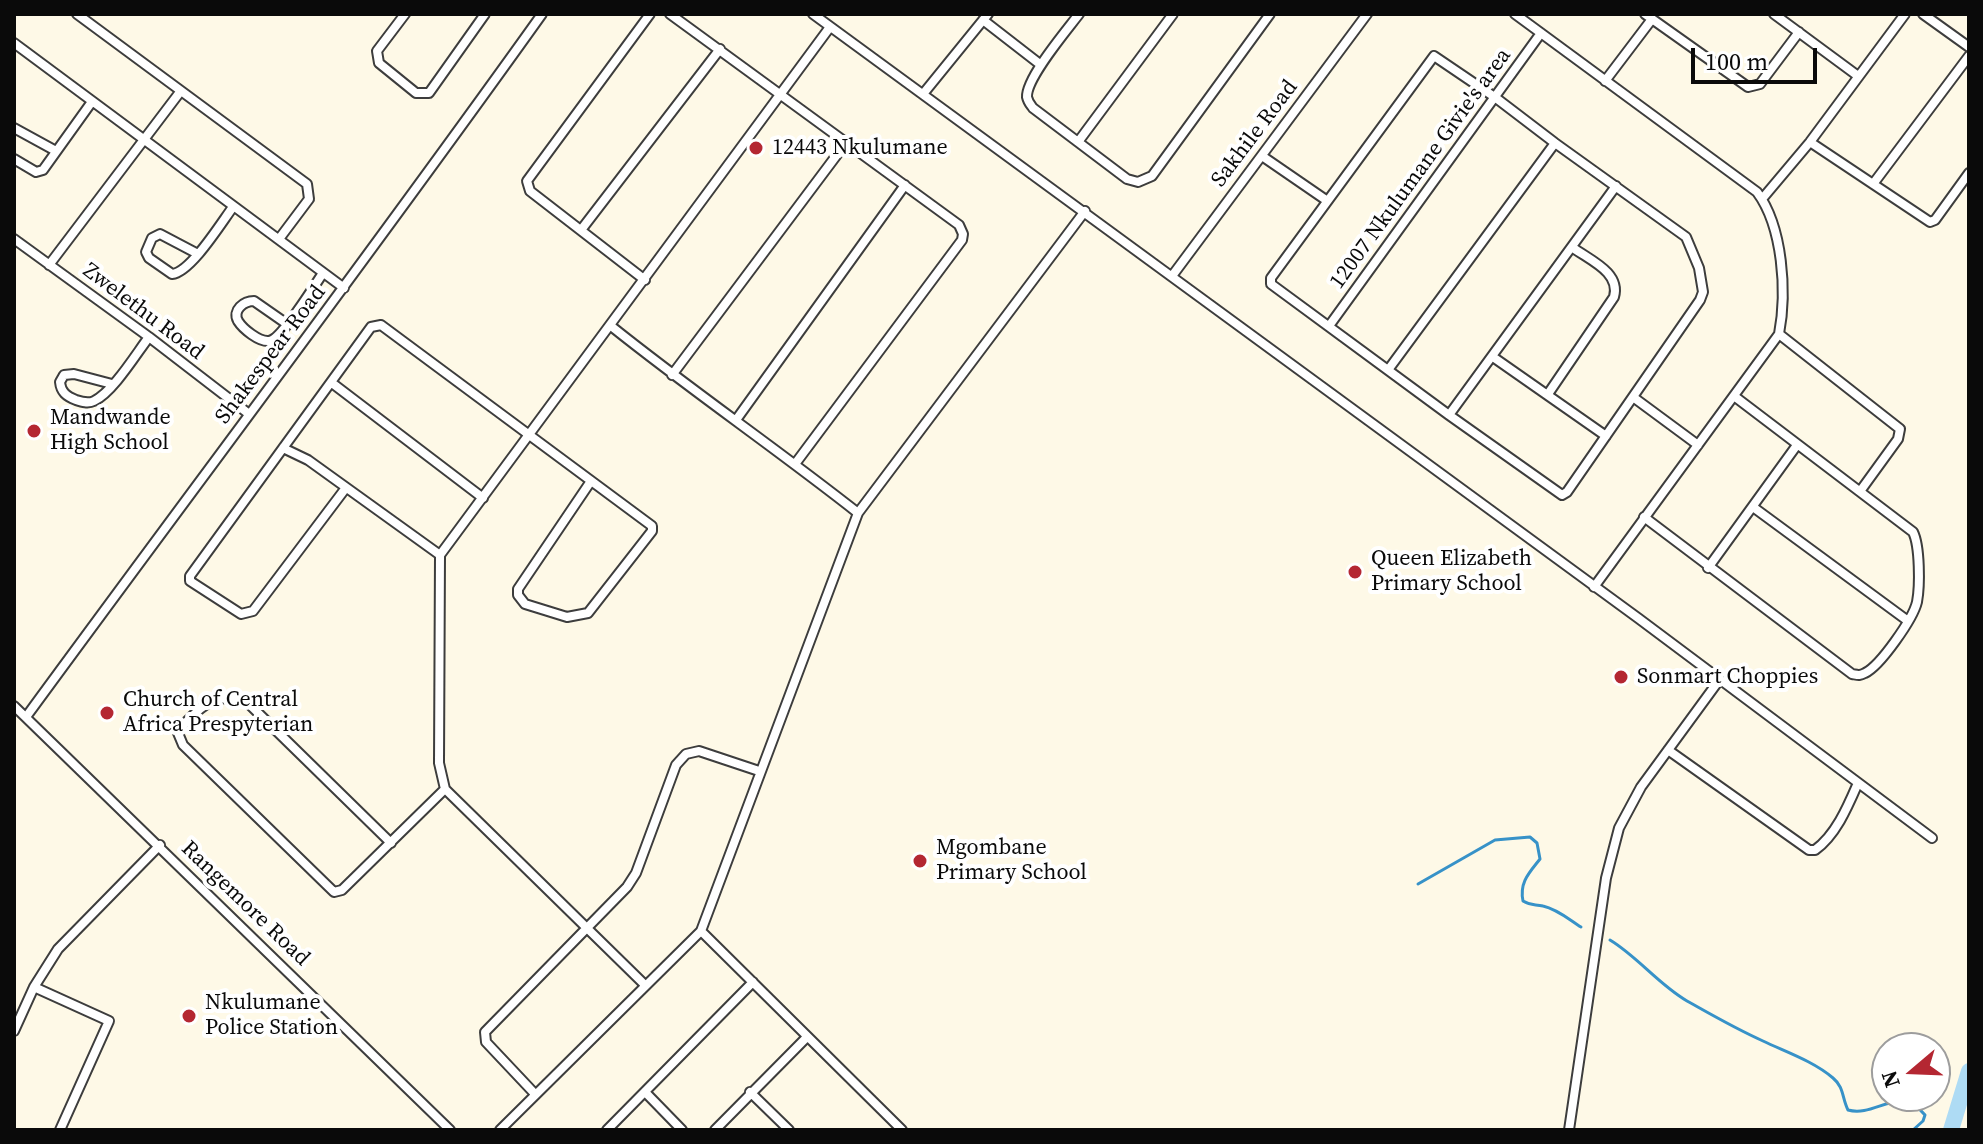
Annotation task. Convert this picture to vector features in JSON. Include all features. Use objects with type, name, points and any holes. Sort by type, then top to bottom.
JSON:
[{"type":"street","points":[[77,14],[307,184],[309,199],[279,239]]},
{"type":"street","points":[[405,14],[377,51],[376,57],[379,63],[416,93],[422,94],[429,93],[485,14]]},
{"type":"street","name":"Shakespear Road","points":[[26,717],[344,288],[542,14]]},
{"type":"street","points":[[645,280],[530,191],[527,181],[650,14]]},
{"type":"street","points":[[670,14],[959,225],[963,234],[962,240],[795,464]]},
{"type":"street","points":[[813,14],[1085,211],[1932,838]]},
{"type":"street","points":[[1079,14],[1041,65],[1028,91],[1028,102],[1127,179],[1138,182],[1152,176],[1270,14]]},
{"type":"street","points":[[1078,142],[1173,14]]},
{"type":"street","name":"Sakhile Road","points":[[1172,276],[1367,14]]},
{"type":"street","points":[[1515,14],[1757,192],[1762,199],[1782,271],[1783,311],[1779,334],[1594,587]]},
{"type":"street","points":[[1774,14],[1858,76]]},
{"type":"street","points":[[1762,199],[1810,142],[1905,14]]},
{"type":"street","points":[[1923,14],[1969,47]]},
{"type":"street","points":[[1605,81],[1648,16],[1748,87],[1760,84],[1799,32]]},
{"type":"street","points":[[923,94],[985,17],[1041,65]]},
{"type":"street","points":[[645,985],[445,789],[439,763],[440,555],[830,27]]},
{"type":"street","name":"12007 Nkulumane Givie's area","points":[[1329,326],[1541,33]]},
{"type":"street","points":[[14,43],[344,288]]},
{"type":"street","points":[[581,230],[720,49]]},
{"type":"street","points":[[1438,56],[1555,143],[1686,237],[1695,253],[1702,282],[1700,300],[1562,495],[1273,287],[1271,281],[1326,200],[1432,57],[1438,56]]},
{"type":"street","points":[[1873,184],[1969,56]]},
{"type":"street","points":[[49,265],[180,92]]},
{"type":"street","points":[[14,159],[36,172],[40,171],[91,103]]},
{"type":"street","points":[[14,128],[56,151]]},
{"type":"street","points":[[1810,142],[1923,218],[1933,221],[1969,173]]},
{"type":"street","points":[[1388,370],[1555,143]]},
{"type":"street","points":[[672,375],[845,144]]},
{"type":"street","points":[[1262,156],[1326,200]]},
{"type":"street","points":[[736,420],[905,185]]},
{"type":"street","points":[[1449,415],[1616,186]]},
{"type":"street","points":[[198,254],[160,234],[152,238],[146,252],[149,258],[172,274],[181,273],[198,254],[233,207]]},
{"type":"street","points":[[500,1130],[701,931],[858,513],[1085,211]]},
{"type":"street","name":"Zwelethu Road","points":[[14,239],[249,414]]},
{"type":"street","points":[[1548,394],[1614,297],[1616,289],[1613,277],[1572,247]]},
{"type":"street","points":[[287,324],[254,301],[248,301],[237,312],[238,321],[259,340],[269,341],[277,337],[287,324],[323,273]]},
{"type":"street","points":[[345,489],[253,611],[241,614],[192,583],[190,576],[371,327],[381,325],[650,524],[652,531],[588,613],[567,617],[525,604],[518,595],[518,589],[591,481]]},
{"type":"street","points":[[611,326],[858,513]]},
{"type":"street","points":[[1779,334],[1900,429],[1898,439],[1861,490]]},
{"type":"street","points":[[112,384],[74,374],[64,375],[60,382],[63,393],[87,403],[97,400],[112,384],[149,337]]},
{"type":"street","points":[[1493,357],[1606,436]]},
{"type":"street","points":[[332,383],[483,498]]},
{"type":"street","points":[[1644,517],[1708,568],[1856,675],[1862,675],[1872,668],[1908,621],[1917,601],[1916,536],[1906,524],[1734,396]]},
{"type":"street","points":[[1633,397],[1698,445]]},
{"type":"street","points":[[1708,568],[1797,445]]},
{"type":"street","points":[[283,448],[308,460],[440,555]]},
{"type":"street","points":[[1753,507],[1908,621]]},
{"type":"street","points":[[1569,1130],[1609,867],[1619,828],[1668,750],[1720,679]]},
{"type":"street","points":[[391,843],[249,704],[235,698],[218,698],[206,703],[180,728],[178,733],[183,745],[334,892],[342,890],[391,843],[445,789]]},
{"type":"street","name":"Rangemore Road","points":[[14,706],[450,1130]]},
{"type":"street","points":[[1668,750],[1809,850],[1815,850],[1823,843],[1845,812],[1858,783]]},
{"type":"street","points":[[535,1094],[486,1042],[484,1036],[633,880],[676,765],[686,754],[699,751],[759,771]]},
{"type":"street","points":[[14,1031],[34,987],[58,949],[160,845]]},
{"type":"street","points":[[701,931],[902,1130]]},
{"type":"street","points":[[607,1130],[753,982]]},
{"type":"street","points":[[34,987],[109,1021],[60,1130]]},
{"type":"street","points":[[715,1130],[807,1037]]},
{"type":"street","points":[[645,1092],[682,1130]]},
{"type":"street","points":[[750,1092],[789,1130]]},
{"type":"waterway","points":[[1418,884],[1495,840],[1530,837],[1537,843],[1540,859],[1524,883],[1523,901],[1553,910],[1581,927]]},
{"type":"waterway","points":[[1610,940],[1687,1001],[1825,1072],[1839,1085],[1848,1110],[1868,1110],[1897,1101],[1915,1106],[1925,1115],[1913,1130]]},
{"type":"waterway","points":[[1951,1130],[1969,1071]]},
{"type":"place","name":"12443 Nkulumane","points":[[756,148]]},
{"type":"place","name":"Mandwande High School","points":[[34,431]]},
{"type":"place","name":"Queen Elizabeth Primary School","points":[[1355,572]]},
{"type":"place","name":"Sonmart Choppies","points":[[1621,677]]},
{"type":"place","name":"Church of Central Africa Prespyterian","points":[[107,713]]},
{"type":"place","name":"Mgombane Primary School","points":[[920,861]]},
{"type":"place","name":"Nkulumane Police Station","points":[[189,1016]]}]
